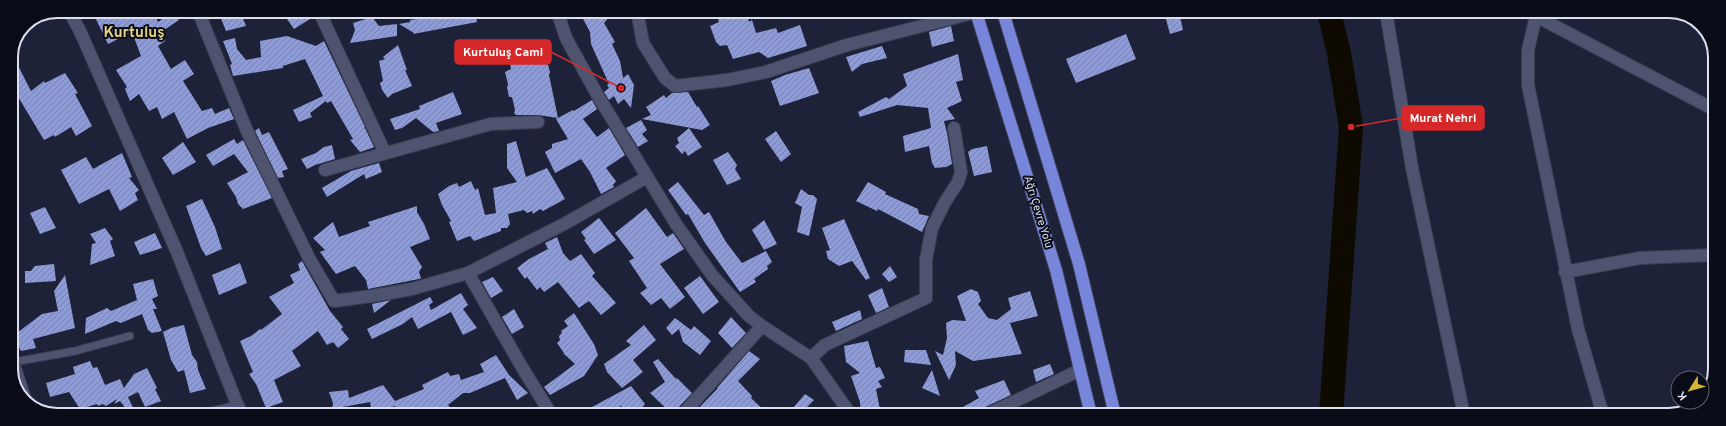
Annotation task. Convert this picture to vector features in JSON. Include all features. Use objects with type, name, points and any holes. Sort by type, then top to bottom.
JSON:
[{"type":"highway","name":"Ağrı Çevre Yolu","points":[[978,18],[1056,270],[1089,408]]},
{"type":"highway","points":[[1005,18],[1079,264],[1113,408]]},
{"type":"street","points":[[72,18],[80,32],[177,252],[239,408]]},
{"type":"street","points":[[201,18],[247,130],[309,258],[334,300],[372,296],[412,289],[468,273],[566,223],[647,177]]},
{"type":"street","points":[[322,18],[385,153]]},
{"type":"street","points":[[561,18],[570,44],[598,96],[676,224],[712,274],[749,316],[811,358],[847,408]]},
{"type":"street","points":[[638,18],[643,43],[665,78],[675,86],[766,72],[847,45],[953,18]]},
{"type":"street","points":[[1387,18],[1412,168],[1463,408]]},
{"type":"street","points":[[1532,18],[1528,50],[1528,85],[1578,329],[1601,408]]},
{"type":"street","points":[[1540,18],[1708,106]]},
{"type":"street","points":[[325,170],[491,124],[538,122]]},
{"type":"street","points":[[811,358],[825,345],[926,298],[926,260],[932,228],[945,202],[958,182],[961,172],[954,128]]},
{"type":"street","points":[[1566,272],[1640,258],[1708,256]]},
{"type":"street","points":[[468,273],[547,408]]},
{"type":"street","points":[[688,408],[762,326]]},
{"type":"street","points":[[1001,408],[1080,370]]},
{"type":"lane","points":[[18,358],[75,351],[130,336]]},
{"type":"building","points":[[95,18],[156,18],[158,22],[164,18],[178,18],[179,20],[161,32],[165,41],[158,46],[171,69],[185,60],[194,74],[183,81],[202,111],[212,108],[215,114],[229,108],[234,119],[208,128],[187,139],[174,112],[162,119],[157,107],[149,111],[139,94],[130,101],[125,89],[127,87],[116,70],[141,56],[132,32],[108,44]]},
{"type":"building","points":[[221,18],[243,18],[246,26],[226,31]]},
{"type":"building","points":[[310,18],[310,19],[294,29],[287,19]]},
{"type":"building","points":[[373,18],[379,26],[397,24],[397,36],[350,43],[355,30],[353,23]]},
{"type":"building","points":[[476,18],[477,22],[413,34],[414,33],[399,24],[418,19]]},
{"type":"building","points":[[583,18],[608,18],[604,23],[615,42],[612,44],[620,61],[623,78],[628,74],[634,85],[631,108],[624,99],[618,104],[614,96],[609,100],[604,92],[609,88],[607,85],[609,84],[591,44],[590,32]]},
{"type":"building","points":[[718,18],[748,18],[749,22],[752,20],[756,33],[776,28],[778,33],[800,25],[807,46],[768,58],[759,52],[733,59],[727,45],[720,46],[716,42],[710,26],[719,22]]},
{"type":"building","points":[[1166,18],[1180,18],[1183,30],[1170,34]]},
{"type":"building","points":[[951,26],[954,41],[932,47],[929,32]]},
{"type":"building","points":[[1126,34],[1136,59],[1076,83],[1066,59]]},
{"type":"building","points":[[287,36],[316,46],[324,41],[365,127],[363,129],[365,128],[374,147],[360,152],[350,140],[353,139],[331,101],[327,103],[326,101],[310,113],[312,117],[299,122],[293,110],[323,96],[305,59],[283,66],[283,68],[233,76],[230,65],[232,64],[223,41],[235,38],[237,49],[246,60],[261,57],[260,41]]},
{"type":"building","points":[[532,44],[533,52],[547,48],[546,57],[558,118],[538,115],[516,115],[514,113],[515,110],[512,97],[509,97],[505,72],[511,69],[507,48]]},
{"type":"building","points":[[398,45],[407,70],[405,70],[412,86],[392,94],[388,98],[382,90],[380,83],[383,81],[379,61],[385,59],[383,57]]},
{"type":"building","points":[[882,46],[887,58],[862,64],[852,72],[846,57]]},
{"type":"building","points":[[958,54],[963,80],[956,82],[962,101],[947,108],[955,119],[944,121],[952,164],[946,167],[935,168],[932,163],[929,146],[905,152],[903,136],[931,128],[928,108],[897,105],[860,117],[858,112],[886,97],[889,99],[907,86],[903,74]]},
{"type":"building","points":[[18,66],[31,91],[44,81],[45,83],[65,73],[78,93],[75,94],[92,126],[76,136],[71,127],[55,137],[54,135],[44,140],[18,97]]},
{"type":"building","points":[[809,68],[819,93],[780,106],[771,81]]},
{"type":"building","points":[[453,92],[462,114],[436,123],[439,131],[433,132],[416,118],[402,128],[395,130],[390,119],[420,109],[419,106]]},
{"type":"building","points":[[688,92],[710,125],[702,130],[642,119],[651,115],[646,107],[664,95],[666,98],[672,93]]},
{"type":"building","points":[[592,100],[597,109],[583,119],[597,137],[609,128],[625,155],[606,168],[616,181],[613,185],[614,187],[601,194],[590,172],[581,159],[555,173],[545,152],[552,148],[552,144],[568,139],[556,119],[573,110],[574,111]]},
{"type":"building","points":[[641,120],[647,130],[642,134],[648,141],[638,147],[626,128]]},
{"type":"building","points":[[259,128],[262,135],[269,132],[288,169],[282,171],[284,177],[278,178],[255,131]]},
{"type":"building","points":[[689,128],[702,147],[688,156],[685,151],[682,154],[675,146],[679,143],[677,138]]},
{"type":"building","points":[[776,131],[791,154],[781,162],[765,139]]},
{"type":"building","points":[[234,139],[237,144],[243,140],[272,198],[243,209],[238,204],[236,197],[227,183],[248,172],[234,154],[213,166],[206,155]]},
{"type":"building","points":[[516,141],[526,177],[547,168],[565,199],[543,211],[540,209],[533,214],[532,211],[527,213],[524,210],[508,214],[510,224],[507,228],[501,228],[501,231],[474,241],[470,236],[457,241],[449,222],[451,221],[438,194],[449,186],[457,183],[459,187],[471,181],[475,190],[478,188],[485,215],[496,213],[493,188],[517,182],[507,168],[507,144]]},
{"type":"building","points":[[183,142],[196,162],[173,175],[162,158]]},
{"type":"building","points":[[332,145],[335,159],[307,169],[301,159],[316,153],[324,147]]},
{"type":"building","points":[[987,146],[992,172],[974,176],[968,152],[972,149]]},
{"type":"building","points":[[728,152],[737,165],[735,169],[741,179],[727,185],[713,160]]},
{"type":"building","points":[[122,153],[132,177],[129,178],[139,190],[135,193],[138,200],[120,211],[109,189],[79,204],[61,170],[86,157],[93,169]]},
{"type":"building","points":[[379,163],[382,172],[366,179],[364,174],[327,197],[322,188],[351,171]]},
{"type":"building","points":[[678,182],[704,215],[709,212],[726,242],[742,263],[766,251],[772,262],[767,266],[768,269],[754,279],[756,282],[740,292],[705,243],[688,214],[686,215],[668,190]]},
{"type":"building","points":[[868,182],[886,192],[885,194],[918,209],[919,214],[929,216],[922,232],[878,209],[877,211],[856,201]]},
{"type":"building","points":[[801,189],[809,195],[813,195],[817,199],[809,236],[797,232],[802,207],[795,203]]},
{"type":"building","points":[[202,199],[215,227],[222,249],[206,256],[201,248],[186,206]]},
{"type":"building","points":[[417,206],[417,212],[430,239],[410,247],[422,267],[419,272],[421,278],[419,279],[368,289],[366,280],[355,266],[336,274],[320,252],[325,250],[313,238],[333,222],[339,237],[370,226],[368,222]]},
{"type":"building","points":[[45,207],[56,228],[40,234],[30,213]]},
{"type":"building","points":[[646,208],[667,237],[673,233],[684,249],[660,264],[685,297],[670,309],[661,298],[651,305],[640,293],[647,288],[629,261],[634,258],[615,233]]},
{"type":"building","points":[[599,218],[616,240],[594,254],[584,240],[586,239],[581,232]]},
{"type":"building","points":[[844,219],[870,278],[866,280],[852,261],[839,266],[828,259],[826,251],[830,250],[822,228]]},
{"type":"building","points":[[764,220],[777,244],[764,250],[752,230]]},
{"type":"building","points":[[105,228],[113,239],[110,241],[115,256],[90,265],[92,244],[96,243],[90,234]]},
{"type":"building","points":[[155,233],[162,248],[140,255],[134,242]]},
{"type":"building","points":[[557,237],[563,253],[570,261],[581,254],[595,273],[592,276],[616,303],[601,315],[589,301],[579,308],[558,282],[544,292],[540,287],[537,290],[527,277],[525,279],[517,268],[529,259],[548,249],[545,243]]},
{"type":"building","points":[[302,261],[330,311],[343,327],[341,329],[349,339],[338,348],[333,342],[327,345],[318,331],[292,351],[301,366],[274,380],[283,402],[266,408],[256,384],[249,374],[253,372],[240,341],[251,336],[260,329],[261,330],[282,314],[269,297],[294,283],[290,275],[300,270],[298,264]]},
{"type":"building","points":[[240,263],[247,283],[219,295],[212,275]]},
{"type":"building","points":[[54,264],[56,281],[25,283],[25,271],[31,271],[35,266]]},
{"type":"building","points":[[890,266],[897,277],[889,282],[882,274]]},
{"type":"building","points":[[65,275],[75,328],[33,339],[36,348],[21,351],[18,345],[18,332],[42,314],[58,311],[54,291]]},
{"type":"building","points":[[700,276],[719,302],[703,314],[684,288]]},
{"type":"building","points":[[493,277],[503,291],[491,298],[482,282]]},
{"type":"building","points":[[153,279],[158,296],[152,299],[157,309],[153,309],[162,331],[152,333],[148,330],[142,314],[121,323],[116,321],[85,334],[86,318],[107,308],[111,311],[137,300],[133,284]]},
{"type":"building","points":[[882,288],[889,307],[876,313],[868,295]]},
{"type":"building","points":[[971,289],[978,292],[981,301],[978,304],[988,318],[997,320],[1011,309],[1008,298],[1030,291],[1038,316],[1010,323],[1022,354],[973,361],[955,351],[956,365],[949,380],[935,351],[943,355],[947,338],[946,323],[952,320],[966,321],[957,296]]},
{"type":"building","points":[[461,293],[468,305],[463,309],[477,328],[463,335],[451,312],[418,329],[412,317],[403,324],[372,339],[367,329],[430,297],[433,302],[429,305],[431,310]]},
{"type":"building","points":[[391,300],[374,313],[372,304]]},
{"type":"building","points":[[514,309],[524,327],[512,334],[502,317]]},
{"type":"building","points":[[860,310],[862,319],[836,331],[832,322]]},
{"type":"building","points":[[574,313],[594,344],[598,355],[584,376],[550,395],[544,387],[575,364],[563,353],[557,343],[560,340],[559,336],[562,333],[561,331],[568,326],[564,321]]},
{"type":"building","points":[[731,317],[746,333],[732,348],[718,333]]},
{"type":"building","points":[[675,318],[691,330],[694,326],[711,341],[700,355],[683,342],[679,329],[672,335],[666,328]]},
{"type":"building","points":[[184,325],[192,355],[197,362],[198,370],[206,389],[190,393],[184,370],[178,372],[171,360],[163,332],[171,328]]},
{"type":"building","points":[[644,325],[656,340],[633,360],[643,372],[622,388],[607,372],[604,364],[631,345],[626,341]]},
{"type":"building","points":[[868,341],[876,368],[880,367],[885,378],[878,381],[882,387],[876,389],[880,408],[860,408],[860,402],[851,376],[860,373],[846,362],[844,346]]},
{"type":"building","points":[[905,350],[926,350],[931,365],[904,362]]},
{"type":"building","points":[[749,351],[760,359],[738,381],[752,396],[751,398],[762,408],[699,408]]},
{"type":"building","points":[[496,355],[509,375],[528,393],[517,400],[505,378],[470,393],[463,393],[448,405],[450,408],[396,408],[395,406],[389,408],[371,408],[370,402],[332,408],[333,403],[329,392],[348,390],[349,398],[383,385],[395,401],[424,389],[422,385],[448,372],[450,376],[459,374],[461,380],[484,372],[480,364]]},
{"type":"building","points":[[658,359],[676,379],[677,378],[692,393],[678,408],[666,408],[650,393],[665,382],[653,362]]},
{"type":"building","points":[[90,361],[93,368],[97,367],[105,385],[120,379],[124,388],[134,374],[147,368],[157,388],[155,389],[161,401],[145,407],[138,392],[128,397],[133,408],[125,408],[120,401],[114,404],[117,399],[106,406],[103,404],[98,406],[97,404],[79,408],[69,392],[50,397],[46,383],[75,374],[73,367]]},
{"type":"building","points":[[1050,364],[1054,374],[1036,382],[1033,370]]},
{"type":"building","points":[[932,370],[940,396],[922,388]]},
{"type":"building","points":[[1004,380],[1011,395],[983,408],[963,408],[979,398],[975,391]]},
{"type":"building","points":[[631,386],[645,404],[641,408],[623,408],[621,406],[617,408],[592,407]]},
{"type":"building","points":[[805,394],[814,400],[806,408],[793,408]]},
{"type":"waterway","points":[[1330,18],[1339,53],[1351,127],[1331,408]]},
{"type":"place","name":"Kurtuluş Cami","points":[[621,88]]},
{"type":"place","name":"Murat Nehri","points":[[1351,127]]},
{"type":"district","name":"Kurtuluş","points":[[134,33]]}]
